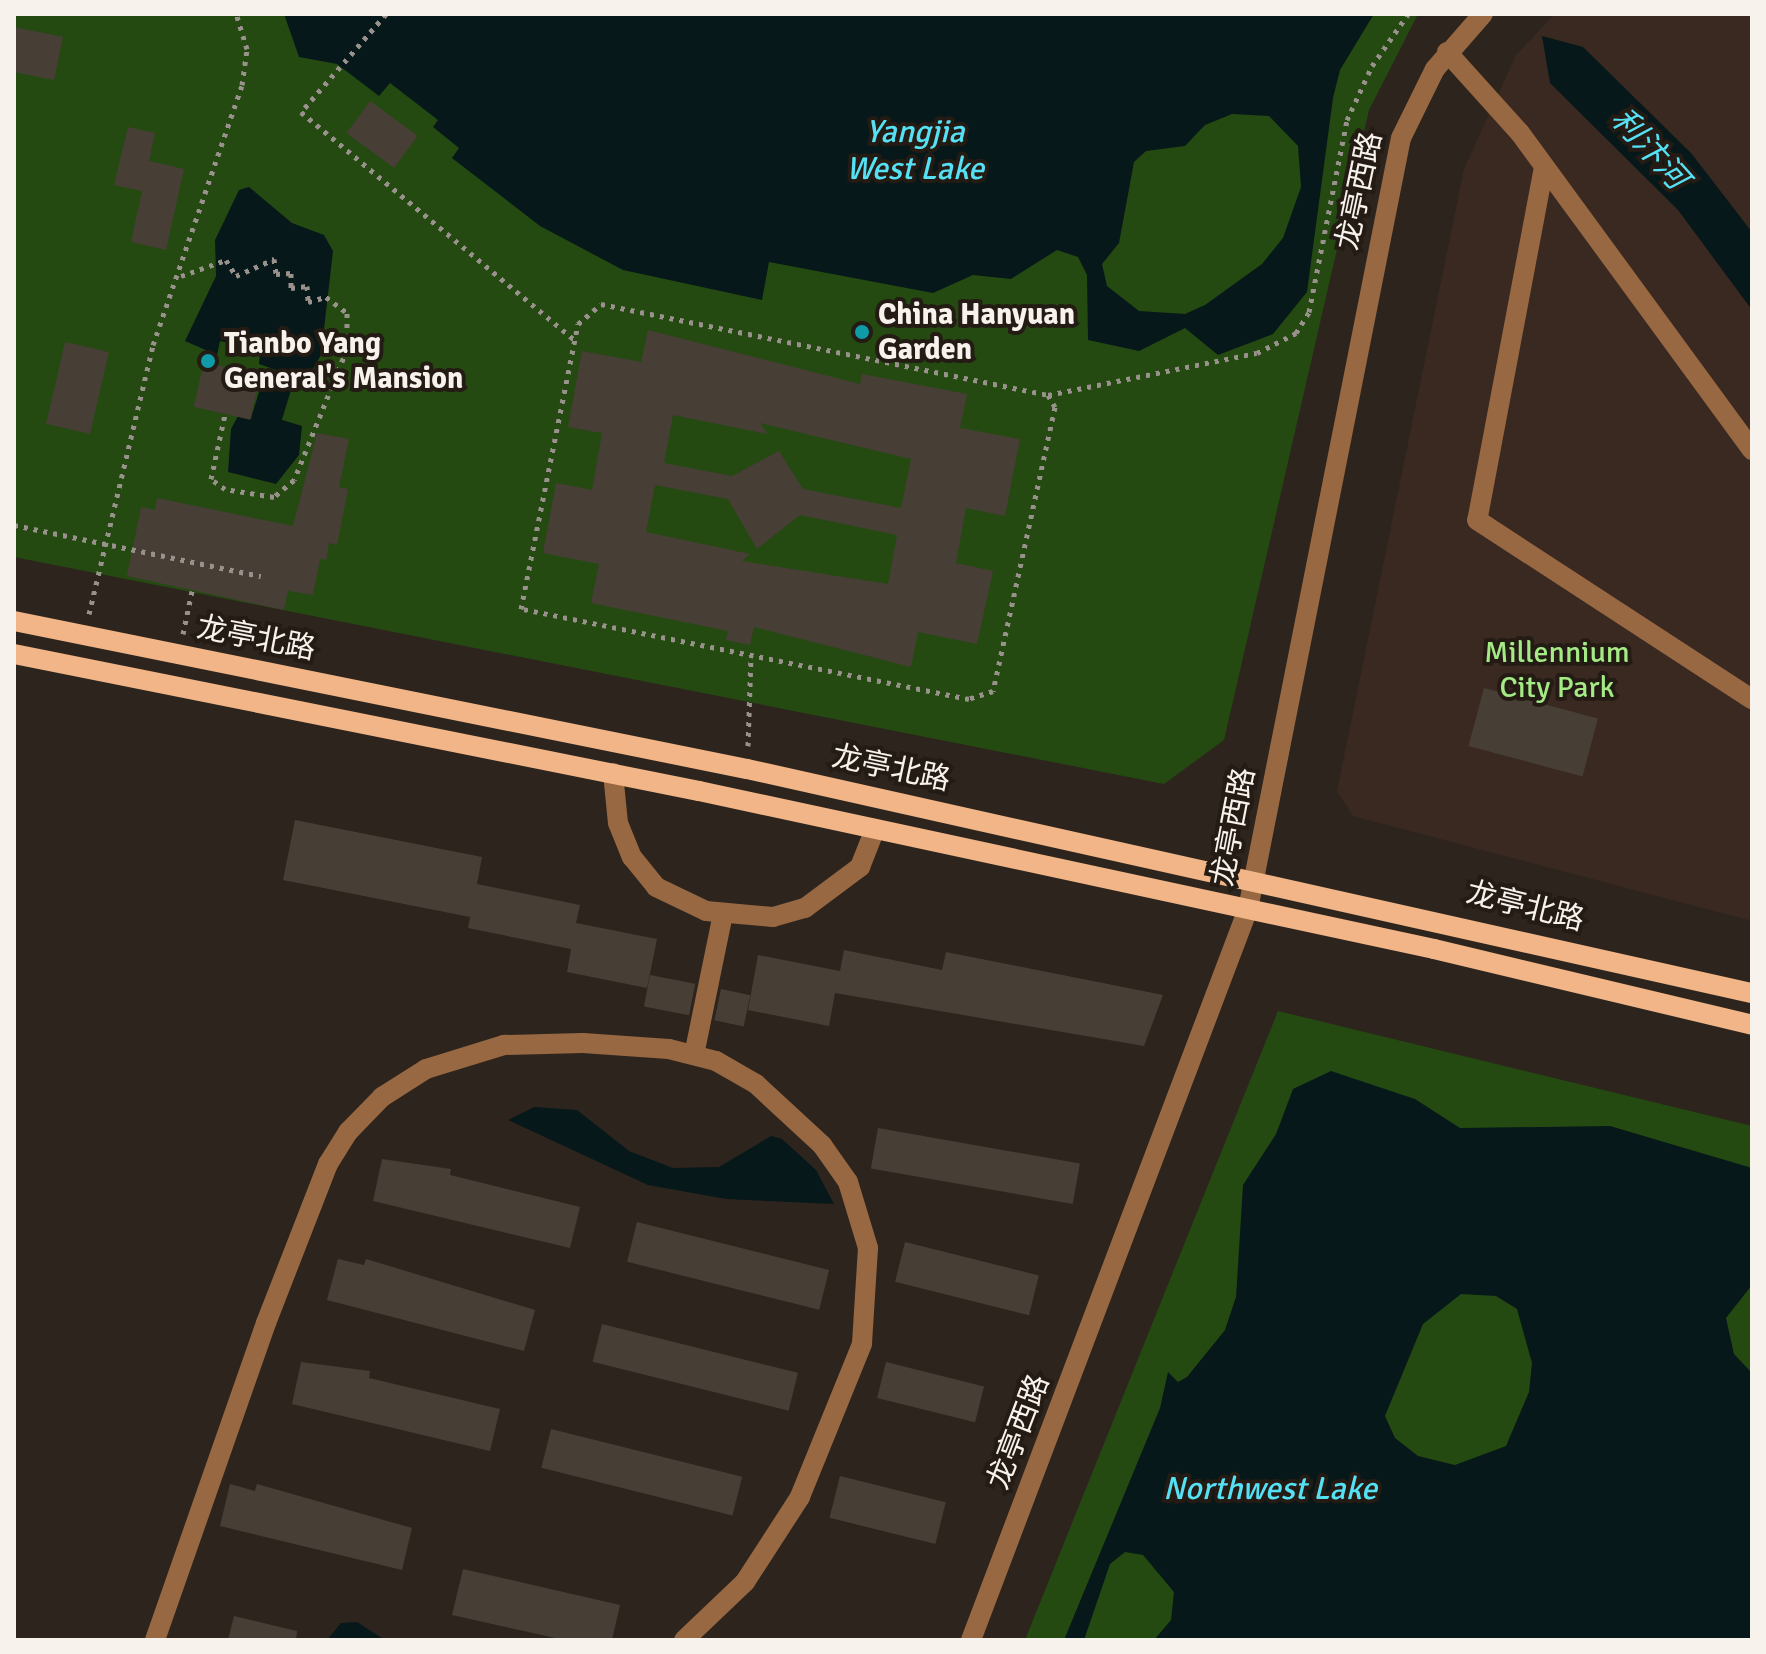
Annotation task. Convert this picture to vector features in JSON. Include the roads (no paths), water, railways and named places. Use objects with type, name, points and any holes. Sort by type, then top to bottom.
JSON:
[{"type":"main road","name":"龙亭北路","points":[[14,621],[747,769],[1255,879],[1752,993]]},
{"type":"main road","name":"龙亭北路","points":[[14,654],[613,773],[1248,909],[1752,1025]]},
{"type":"street","name":"龙亭西路","points":[[971,1640],[1248,909],[1401,138],[1447,52],[1483,14]]},
{"type":"street","points":[[1447,52],[1544,167],[1752,450]]},
{"type":"street","points":[[1544,167],[1477,520],[1752,699]]},
{"type":"street","points":[[613,773],[618,823],[632,857],[673,899],[723,914],[773,917],[832,895],[860,867],[875,829]]},
{"type":"street","points":[[694,1055],[723,914]]},
{"type":"street","points":[[155,1640],[266,1323],[328,1164],[348,1132],[382,1097],[426,1069],[504,1045],[632,1044],[694,1055],[756,1084],[822,1145],[863,1218],[869,1292],[862,1344],[800,1497],[745,1582],[684,1640]]},
{"type":"water","name":"Yangjia West Lake","points":[[284,14],[1374,14],[1340,70],[1333,98],[1307,292],[1273,334],[1218,355],[1185,328],[1139,351],[1088,340],[1087,275],[1078,257],[1057,250],[1011,279],[973,275],[933,293],[769,262],[762,300],[623,270],[540,226],[452,158],[459,148],[433,127],[438,120],[390,83],[379,96],[337,64],[299,57]],"holes":[[[1232,114],[1269,116],[1298,146],[1301,187],[1283,238],[1262,264],[1205,305],[1185,314],[1139,311],[1107,286],[1102,264],[1119,243],[1134,162],[1146,151],[1185,146],[1205,125]]]},
{"type":"water","name":"利汴河","points":[[1542,36],[1583,47],[1691,153],[1752,232],[1752,310],[1678,210],[1550,83]]},
{"type":"water","points":[[249,187],[292,223],[324,235],[333,251],[321,355],[310,374],[283,388],[276,387],[276,370],[259,364],[260,350],[220,341],[217,355],[185,341],[216,276],[215,240],[239,190]]},
{"type":"water","points":[[253,411],[302,426],[299,455],[276,484],[228,472],[231,429],[238,416],[251,419]]},
{"type":"water","name":"Northwest Lake","points":[[1331,1071],[1415,1099],[1460,1128],[1610,1126],[1752,1168],[1752,1285],[1726,1318],[1734,1354],[1752,1373],[1752,1640],[1154,1640],[1171,1620],[1174,1592],[1143,1555],[1125,1552],[1110,1564],[1084,1640],[1064,1640],[1160,1408],[1168,1372],[1178,1382],[1187,1377],[1225,1330],[1236,1297],[1243,1185],[1276,1134],[1293,1089]],"holes":[[[1461,1294],[1496,1296],[1517,1309],[1532,1363],[1529,1392],[1506,1446],[1455,1465],[1418,1456],[1395,1438],[1385,1416],[1423,1324]]]},
{"type":"water","points":[[534,1107],[577,1110],[629,1151],[673,1168],[719,1167],[771,1136],[782,1139],[816,1170],[834,1204],[726,1199],[648,1185],[508,1120]]},
{"type":"water","points":[[357,1622],[385,1640],[327,1640],[341,1623]]},
{"type":"waterway","points":[[268,414],[276,387]]},
{"type":"place","name":"China Hanyuan Garden","points":[[862,332]]},
{"type":"place","name":"Tianbo Yang General's Mansion","points":[[208,361]]},
{"type":"park label","name":"Millennium City Park","points":[[1557,670]]}]
